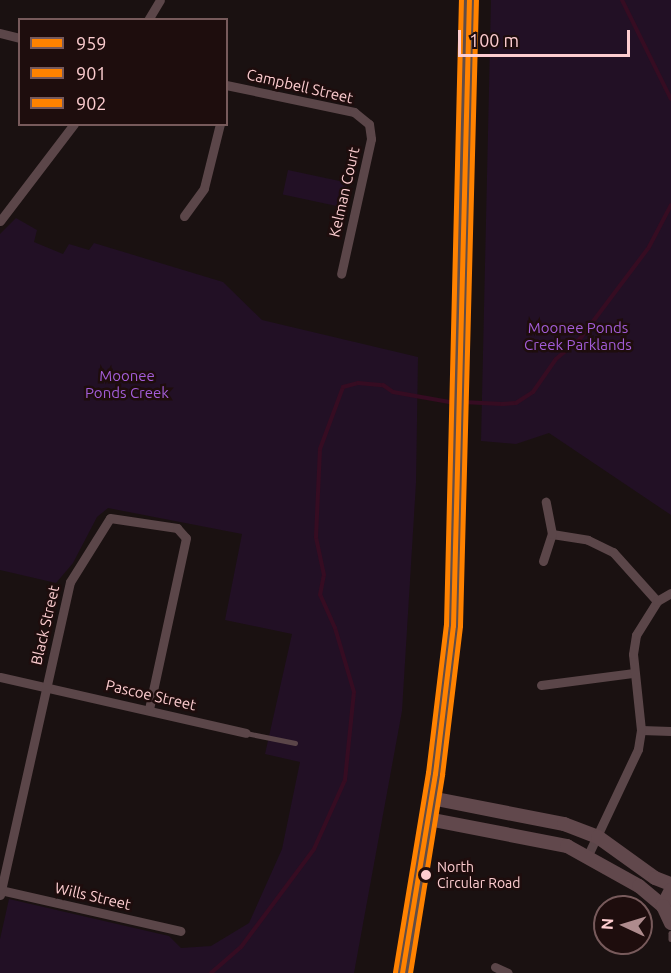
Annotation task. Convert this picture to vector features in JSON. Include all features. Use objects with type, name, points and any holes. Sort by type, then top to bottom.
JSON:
[{"type":"main road","points":[[402,973],[428,819],[453,626],[469,0]]},
{"type":"street","points":[[149,18],[160,0]]},
{"type":"street","points":[[0,33],[18,38]]},
{"type":"street","name":"Campbell Street","points":[[228,88],[354,112],[365,119]]},
{"type":"street","name":"Kelman Court","points":[[341,274],[371,139],[371,128],[365,119]]},
{"type":"street","points":[[0,221],[72,126]]},
{"type":"street","points":[[184,216],[204,188],[220,126]]},
{"type":"street","points":[[543,561],[552,534],[546,502]]},
{"type":"street","name":"Black Street","points":[[0,892],[70,582],[104,523],[115,518],[177,528],[184,534],[185,543],[166,620],[149,709]]},
{"type":"street","points":[[552,534],[588,540],[613,552],[657,600]]},
{"type":"street","points":[[588,855],[626,780],[641,730],[634,674],[636,635],[657,600],[671,593]]},
{"type":"street","points":[[541,686],[634,674]]},
{"type":"street","name":"Pascoe Street","points":[[0,677],[149,709],[246,733]]},
{"type":"street","points":[[641,730],[671,731]]},
{"type":"street","points":[[431,798],[564,824],[598,837],[655,878],[671,884]]},
{"type":"street","points":[[514,835],[516,813]]},
{"type":"street","points":[[428,819],[567,846],[588,855],[639,886],[663,906],[671,923]]},
{"type":"street","points":[[663,906],[671,890]]},
{"type":"street","name":"Wills Street","points":[[0,892],[180,932]]},
{"type":"street","points":[[495,967],[508,973]]},
{"type":"lane","name":"Pascoe Street","points":[[246,733],[295,743]]},
{"type":"lane","points":[[671,933],[671,939]]},
{"type":"green space","name":"Moonee Ponds Creek Parklands","points":[[491,0],[671,0],[671,515],[549,433],[516,444],[481,441]]},
{"type":"green space","points":[[288,170],[348,183],[342,207],[283,194]]},
{"type":"green space","name":"Moonee Ponds Creek","points":[[16,218],[37,230],[34,242],[63,254],[69,244],[89,250],[94,243],[223,282],[262,320],[418,357],[416,483],[402,711],[354,973],[0,973],[0,939],[9,899],[169,936],[181,948],[211,946],[249,923],[282,849],[300,762],[265,754],[292,634],[225,620],[242,534],[108,508],[97,517],[73,563],[56,583],[0,570],[0,234]]},
{"type":"waterway","name":"Moonee Ponds Creek","points":[[622,0],[671,99]]},
{"type":"waterway","name":"Moonee Ponds Creek","points":[[463,402],[516,403],[533,392],[556,359],[579,340],[649,247],[671,205]]},
{"type":"waterway","name":"Moonee Ponds Creek","points":[[211,973],[241,947],[314,849],[345,780],[354,692],[335,628],[320,595],[324,575],[316,537],[320,449],[343,387],[358,383],[383,385],[393,392],[455,403]]},
{"type":"transit line","name":"902","points":[[395,972],[428,773],[446,625],[461,0]]},
{"type":"transit line","name":"959","points":[[402,973],[435,774],[453,626],[469,0]]},
{"type":"transit line","name":"901","points":[[410,973],[442,775],[460,626],[476,0]]},
{"type":"place","name":"North Circular Road","points":[[426,875]]}]
